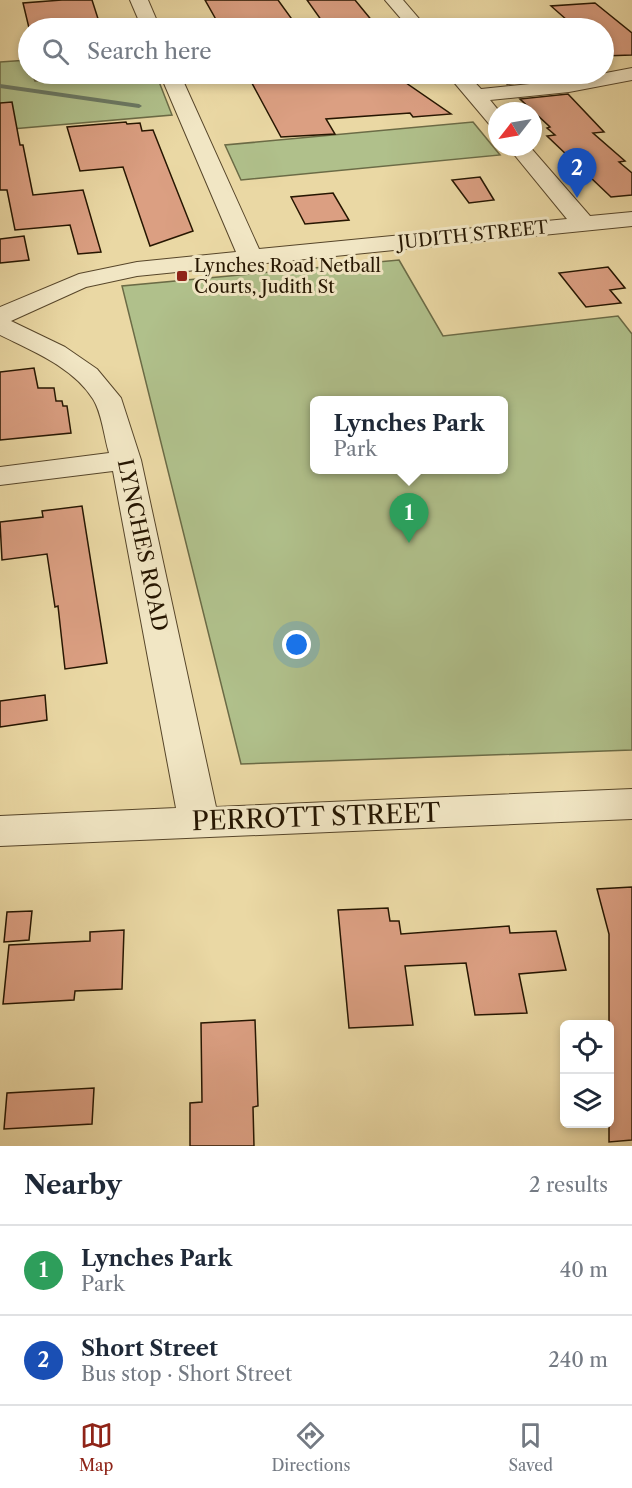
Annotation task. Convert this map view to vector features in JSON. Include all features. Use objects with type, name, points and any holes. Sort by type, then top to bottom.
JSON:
[{"type":"street","points":[[139,0],[147,18]]},
{"type":"street","points":[[396,0],[410,18]]},
{"type":"street","points":[[614,77],[632,74]]},
{"type":"street","points":[[175,84],[250,257]]},
{"type":"street","points":[[466,84],[488,110]]},
{"type":"street","points":[[476,96],[580,84]]},
{"type":"street","points":[[527,156],[584,224]]},
{"type":"street","name":"JUDITH STREET","points":[[0,316],[79,281],[137,269],[632,219]]},
{"type":"street","name":"LYNCHES ROAD","points":[[0,325],[56,353],[87,375],[107,398],[126,460],[199,822]]},
{"type":"street","points":[[0,476],[126,460]]},
{"type":"street","name":"PERROTT STREET","points":[[0,831],[632,804]]},
{"type":"green space","points":[[18,61],[18,84],[160,84],[172,115],[0,130],[0,62]]},
{"type":"green space","points":[[473,122],[488,140],[490,156],[241,180],[225,145]]},
{"type":"green space","points":[[399,260],[443,336],[618,316],[632,334],[632,750],[241,764],[122,286]]},
{"type":"building","points":[[92,0],[98,18],[27,18],[23,3]]},
{"type":"building","points":[[205,0],[278,0],[291,18],[215,18]]},
{"type":"building","points":[[307,0],[355,0],[370,18],[320,18]]},
{"type":"building","points":[[595,3],[614,18],[565,18],[551,6]]},
{"type":"building","points":[[614,18],[632,33],[632,55],[614,56]]},
{"type":"building","points":[[252,84],[408,84],[451,114],[413,117],[410,113],[326,119],[335,134],[281,137]]},
{"type":"building","points":[[568,94],[604,132],[593,133],[625,161],[619,162],[632,173],[632,195],[611,197],[547,136],[555,135],[542,120],[542,102],[523,102],[520,99]]},
{"type":"building","points":[[12,102],[33,195],[83,190],[101,252],[78,254],[70,225],[15,230],[7,190],[0,190],[0,103]]},
{"type":"building","points":[[126,122],[127,124],[140,123],[142,131],[153,130],[193,231],[150,246],[123,167],[80,171],[67,127]]},
{"type":"building","points":[[480,177],[494,200],[469,203],[452,180]]},
{"type":"building","points":[[333,193],[349,220],[305,224],[291,197]]},
{"type":"building","points":[[24,236],[29,260],[0,263],[0,239]]},
{"type":"building","points":[[608,267],[625,288],[610,290],[621,303],[586,307],[559,273]]},
{"type":"building","points":[[34,368],[38,388],[54,388],[56,401],[62,401],[63,406],[67,406],[71,433],[0,440],[0,372]]},
{"type":"building","points":[[82,506],[107,663],[65,669],[58,606],[55,607],[47,554],[2,560],[0,522],[43,517],[42,511]]},
{"type":"building","points":[[45,695],[47,720],[0,727],[0,701]]},
{"type":"building","points":[[632,887],[632,1140],[609,1142],[609,1128],[614,1128],[614,1020],[609,1020],[609,934],[597,889]]},
{"type":"building","points":[[388,908],[390,921],[399,921],[401,934],[509,926],[510,933],[556,931],[566,970],[519,974],[527,1013],[475,1015],[466,963],[405,966],[413,1025],[349,1028],[338,910]]},
{"type":"building","points":[[32,911],[29,940],[4,942],[7,912]]},
{"type":"building","points":[[124,930],[122,989],[75,991],[74,1000],[3,1004],[9,945],[90,941],[90,932]]},
{"type":"building","points":[[255,1020],[258,1106],[253,1107],[254,1146],[190,1146],[190,1103],[202,1102],[201,1023]]},
{"type":"building","points":[[94,1088],[92,1124],[4,1129],[7,1093]]},
{"type":"waterway","points":[[0,86],[139,106]]},
{"type":"place","name":"Short Street","points":[[577,198]]},
{"type":"place","name":"Lynches Road Netball Courts, Judith St","points":[[182,276]]},
{"type":"place","name":"Lynches Park","points":[[409,543]]}]
